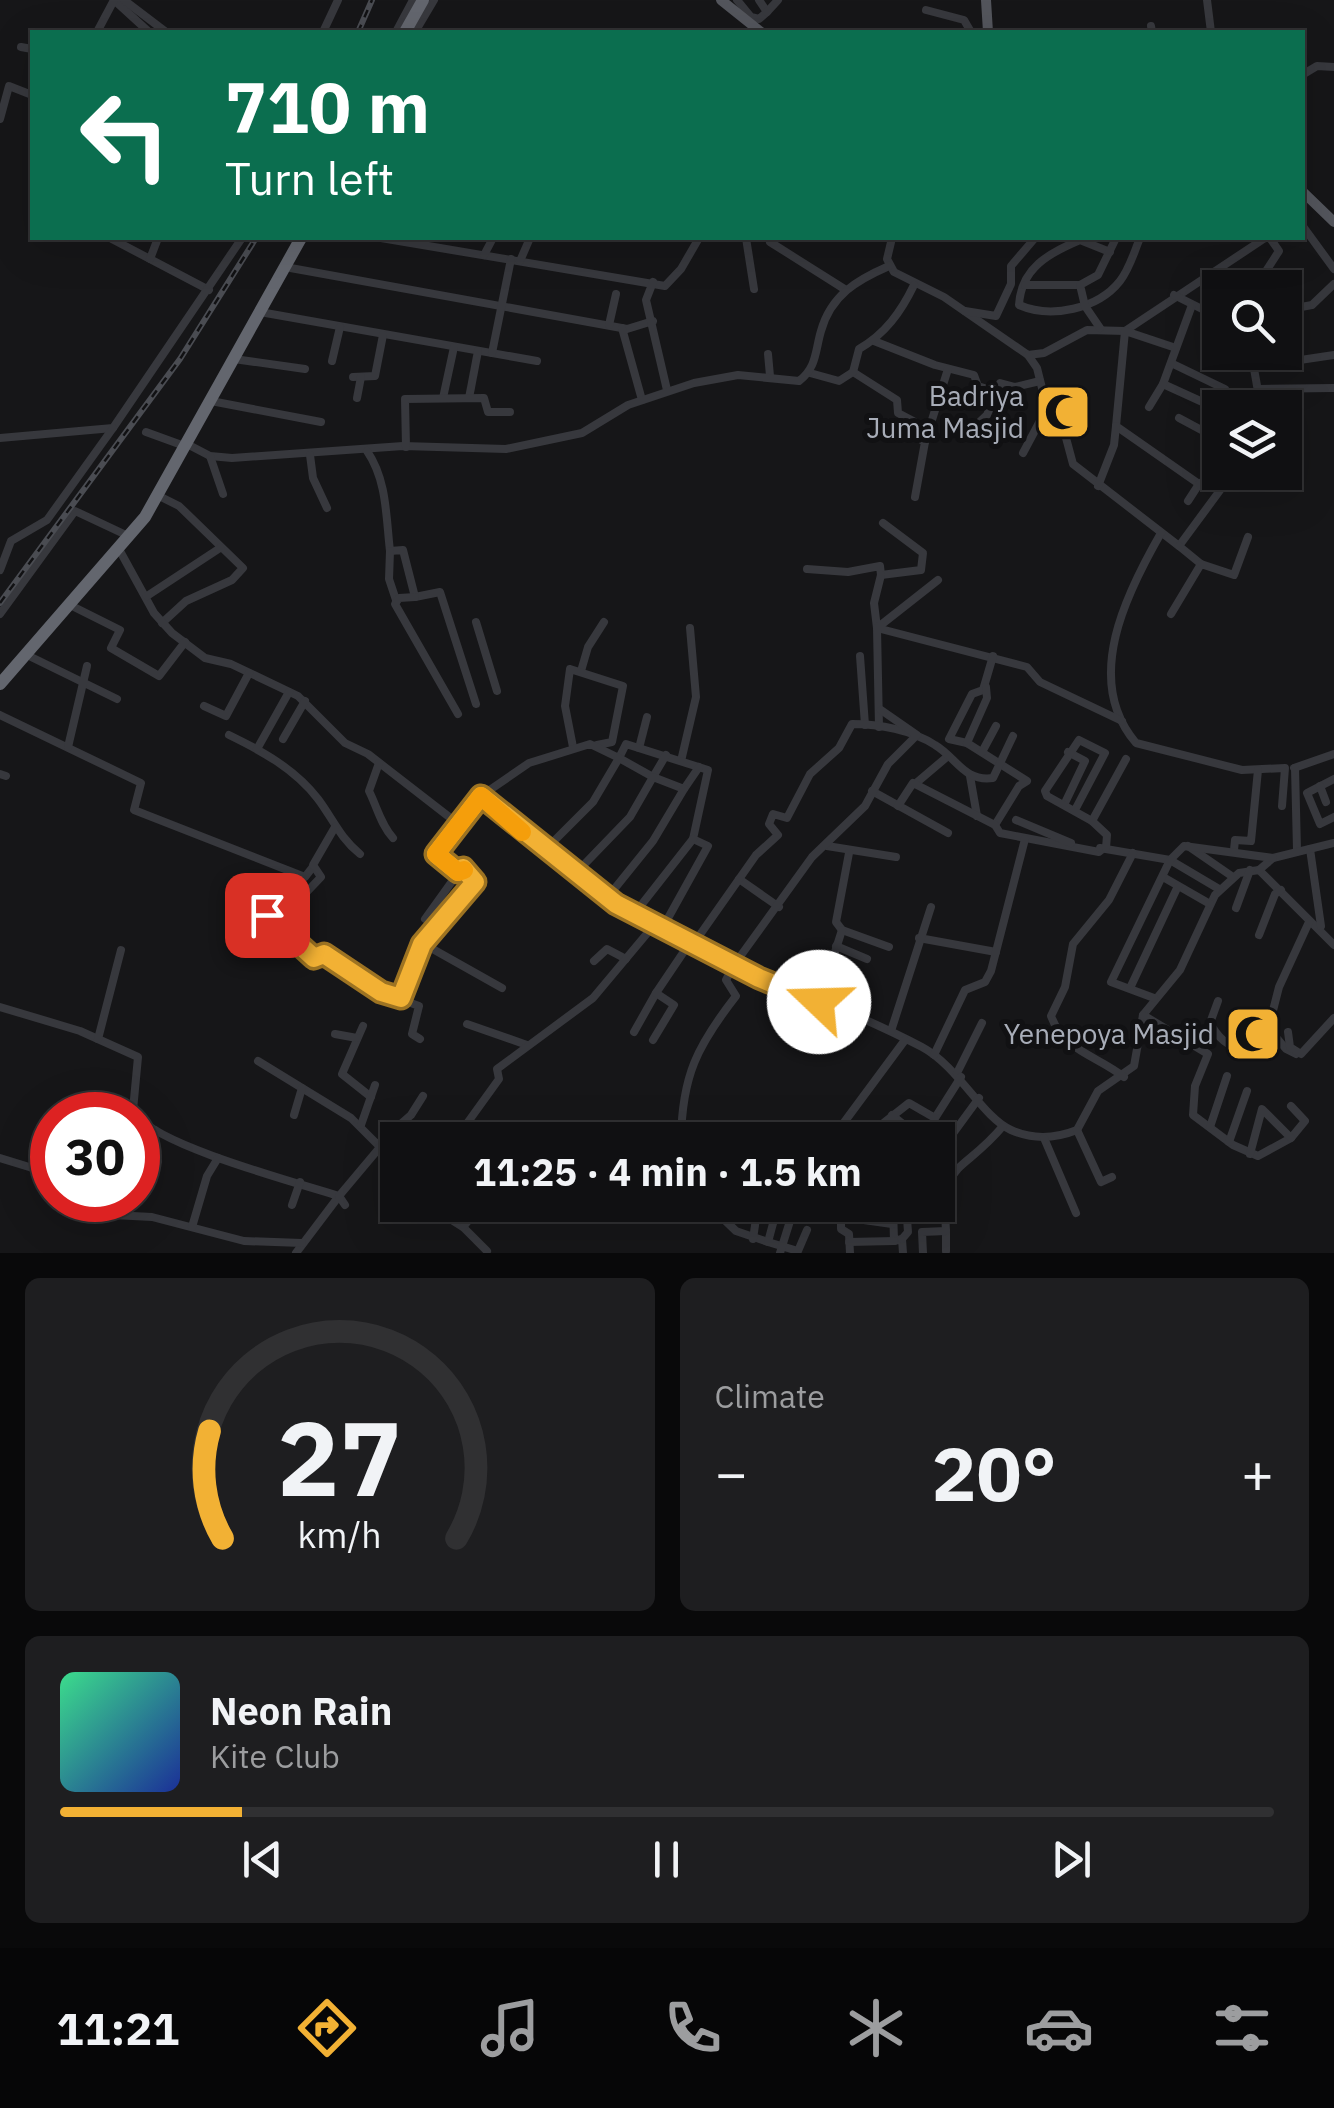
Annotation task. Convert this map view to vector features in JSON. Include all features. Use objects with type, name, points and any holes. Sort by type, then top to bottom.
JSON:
[{"type":"highway","points":[[411,30],[429,0]]},
{"type":"highway","points":[[0,684],[120,551],[158,496],[296,240]]},
{"type":"highway","points":[[0,673],[124,534],[211,401],[297,240]]},
{"type":"main road","points":[[721,0],[750,18],[759,30]]},
{"type":"main road","points":[[986,0],[988,30]]},
{"type":"main road","points":[[1305,198],[1334,225]]},
{"type":"street","points":[[98,30],[114,0],[148,30]]},
{"type":"street","points":[[124,0],[163,30]]},
{"type":"street","points":[[324,30],[338,0]]},
{"type":"street","points":[[397,30],[413,0]]},
{"type":"street","points":[[737,0],[750,18],[759,19],[775,1]]},
{"type":"street","points":[[759,0],[767,12]]},
{"type":"street","points":[[1208,0],[1211,30]]},
{"type":"street","points":[[926,10],[964,20],[970,30]]},
{"type":"street","points":[[20,47],[30,49]]},
{"type":"street","points":[[1305,73],[1316,66],[1334,67]]},
{"type":"street","points":[[0,119],[9,86],[30,94]]},
{"type":"street","points":[[1305,229],[1334,269]]},
{"type":"street","points":[[150,259],[157,240]]},
{"type":"street","points":[[0,570],[11,541],[46,520],[241,240]]},
{"type":"street","points":[[394,240],[665,286],[698,240]]},
{"type":"street","points":[[484,256],[491,240]]},
{"type":"street","points":[[492,353],[516,260],[529,240]]},
{"type":"street","points":[[746,240],[754,289]]},
{"type":"street","points":[[889,266],[892,240]]},
{"type":"street","points":[[965,311],[996,316],[1010,284],[1010,266],[1032,240]]},
{"type":"street","points":[[1110,252],[1080,240],[1040,260],[1018,299],[1022,308],[1054,312],[1085,306],[1118,284],[1139,240]]},
{"type":"street","points":[[1025,284],[1080,286],[1098,275],[1115,240]]},
{"type":"street","points":[[1098,486],[1114,445],[1125,331],[1174,294],[1265,240]]},
{"type":"street","points":[[1266,270],[1278,251],[1270,240]]},
{"type":"street","points":[[124,241],[208,290]]},
{"type":"street","points":[[770,242],[846,290]]},
{"type":"street","points":[[889,266],[914,285],[965,311],[1028,355],[1048,406],[1062,423],[1073,464],[1201,564],[1234,575],[1248,537]]},
{"type":"street","points":[[146,432],[210,456],[310,455],[406,447],[506,449],[556,440],[594,428],[668,390],[738,375],[799,381],[810,373],[821,328],[846,290],[889,266]]},
{"type":"street","points":[[285,267],[622,328],[653,321]]},
{"type":"street","points":[[653,282],[646,300],[668,390]]},
{"type":"street","points":[[1302,307],[1312,305],[1334,284]]},
{"type":"street","points":[[810,373],[838,381],[853,372],[858,349],[874,341],[902,309],[914,285]]},
{"type":"street","points":[[1080,286],[1085,306],[1100,328]]},
{"type":"street","points":[[610,326],[616,294]]},
{"type":"street","points":[[1174,294],[1202,310]]},
{"type":"street","points":[[1149,407],[1163,384],[1192,305]]},
{"type":"street","points":[[260,312],[538,361]]},
{"type":"street","points":[[332,361],[340,326]]},
{"type":"street","points":[[622,328],[642,400]]},
{"type":"street","points":[[1028,355],[1100,328],[1125,331],[1176,348]]},
{"type":"street","points":[[357,398],[357,377],[375,376],[383,335]]},
{"type":"street","points":[[874,341],[974,375],[978,386],[996,392]]},
{"type":"street","points":[[443,398],[454,346]]},
{"type":"street","points":[[468,398],[478,350]]},
{"type":"street","points":[[768,354],[770,376]]},
{"type":"street","points":[[1302,360],[1334,355]]},
{"type":"street","points":[[234,359],[304,369]]},
{"type":"street","points":[[1171,363],[1225,389]]},
{"type":"street","points":[[914,496],[925,442],[948,369]]},
{"type":"street","points":[[1253,370],[1258,389],[1334,388]]},
{"type":"street","points":[[853,372],[897,400],[898,413],[915,422],[916,437],[925,442]]},
{"type":"street","points":[[965,436],[987,415],[1001,383],[1015,387],[1040,381]]},
{"type":"street","points":[[1163,384],[1202,402]]},
{"type":"street","points":[[406,447],[404,399],[485,399],[488,412],[510,412]]},
{"type":"street","points":[[211,401],[321,422]]},
{"type":"street","points":[[1023,453],[1048,406]]},
{"type":"street","points":[[1178,418],[1202,431]]},
{"type":"street","points":[[1116,426],[1198,484]]},
{"type":"street","points":[[0,438],[113,428]]},
{"type":"street","points":[[367,452],[381,483],[390,551],[389,579],[396,600],[458,714]]},
{"type":"street","points":[[310,455],[313,478],[326,508]]},
{"type":"street","points":[[210,456],[223,494]]},
{"type":"street","points":[[1188,501],[1202,481]]},
{"type":"street","points":[[381,483],[394,482]]},
{"type":"street","points":[[1180,546],[1220,490]]},
{"type":"street","points":[[158,496],[179,506],[243,568],[232,580],[186,601],[162,623]]},
{"type":"street","points":[[0,614],[75,512],[124,534]]},
{"type":"street","points":[[884,523],[924,552],[918,572],[930,587]]},
{"type":"street","points":[[1162,533],[1118,618],[1112,688],[1122,721],[1136,743],[1258,770],[1290,768],[1334,754]]},
{"type":"street","points":[[147,596],[220,548]]},
{"type":"street","points":[[390,551],[403,550],[415,598]]},
{"type":"street","points":[[120,551],[162,623],[185,642],[205,658],[249,673],[305,701],[332,732],[457,823]]},
{"type":"street","points":[[1171,614],[1201,564]]},
{"type":"street","points":[[807,569],[848,572],[880,566],[874,603],[879,727]]},
{"type":"street","points":[[881,576],[918,572]]},
{"type":"street","points":[[877,628],[938,580]]},
{"type":"street","points":[[396,600],[440,592],[476,704]]},
{"type":"street","points":[[70,606],[120,630],[112,649],[159,676],[185,642]]},
{"type":"street","points":[[476,622],[498,691]]},
{"type":"street","points":[[582,671],[588,647],[604,622]]},
{"type":"street","points":[[681,761],[696,697],[690,628]]},
{"type":"street","points":[[877,628],[1027,666],[1040,682],[1122,721]]},
{"type":"street","points":[[25,654],[116,699]]},
{"type":"street","points":[[860,656],[865,725]]},
{"type":"street","points":[[966,743],[987,698],[986,685],[994,656]]},
{"type":"street","points":[[464,665],[487,657]]},
{"type":"street","points":[[68,747],[87,666]]},
{"type":"street","points":[[458,872],[436,854],[457,823],[481,796],[528,763],[573,747],[612,742],[623,686],[570,670],[565,689],[573,747]]},
{"type":"street","points":[[204,706],[226,716],[249,673]]},
{"type":"street","points":[[940,747],[949,739],[972,694],[986,685]]},
{"type":"street","points":[[257,750],[289,692]]},
{"type":"street","points":[[283,739],[305,701]]},
{"type":"street","points":[[881,710],[940,747],[970,776],[993,778],[1012,736]]},
{"type":"street","points":[[0,715],[143,785],[134,810],[147,818],[188,829],[304,876],[334,827]]},
{"type":"street","points":[[638,748],[647,716]]},
{"type":"street","points":[[634,1032],[656,993],[738,879],[778,834],[769,824],[773,814],[786,818],[810,774],[839,748],[852,724],[917,735]]},
{"type":"street","points":[[982,752],[996,726]]},
{"type":"street","points":[[229,735],[297,776],[334,827],[360,854]]},
{"type":"street","points":[[683,1122],[689,1069],[711,1027],[736,996],[726,980],[734,965],[812,857],[865,806],[888,764],[917,735]]},
{"type":"street","points":[[949,739],[966,743],[1027,781],[1018,786],[996,825]]},
{"type":"street","points":[[915,784],[996,825],[1000,833],[1100,852],[1105,848],[1107,835],[1045,791],[1079,740],[1105,753],[1076,810]]},
{"type":"street","points":[[545,850],[593,802],[626,744],[708,770],[693,839],[635,913]]},
{"type":"street","points":[[597,745],[653,777],[684,789]]},
{"type":"street","points":[[1064,805],[1084,761],[1068,752]]},
{"type":"street","points":[[575,874],[630,817],[666,755]]},
{"type":"street","points":[[898,806],[915,784],[948,756]]},
{"type":"street","points":[[1092,821],[1126,759]]},
{"type":"street","points":[[379,763],[368,791],[393,838]]},
{"type":"street","points":[[607,898],[654,841],[699,767]]},
{"type":"street","points":[[1282,806],[1290,768]]},
{"type":"street","points":[[1290,768],[1297,850]]},
{"type":"street","points":[[1234,850],[1235,840],[1251,840],[1258,770]]},
{"type":"street","points":[[970,776],[977,816]]},
{"type":"street","points":[[1334,779],[1308,792],[1319,822],[1324,826],[1334,817]]},
{"type":"street","points":[[1320,786],[1326,802]]},
{"type":"street","points":[[872,791],[948,833]]},
{"type":"street","points":[[481,796],[484,806]]},
{"type":"street","points":[[481,796],[616,904],[691,945],[891,1032],[934,1055],[959,1075],[1002,1126],[1044,1138],[1077,1130],[1098,1091],[1134,1066],[1142,1015],[1180,970],[1219,889],[1233,876],[1273,858],[1334,843]]},
{"type":"street","points":[[1016,820],[1066,842],[1170,860],[1219,889]]},
{"type":"street","points":[[469,1122],[499,1079],[494,1071],[593,998],[658,927],[708,846],[693,839]]},
{"type":"street","points":[[934,1055],[965,990],[985,982],[1025,839]]},
{"type":"street","points":[[827,846],[849,853],[896,857]]},
{"type":"street","points":[[1154,998],[1111,982],[1170,860],[1188,846],[1273,858]]},
{"type":"street","points":[[1188,846],[1233,876]]},
{"type":"street","points":[[1218,1002],[1210,1023],[1235,1047],[1259,1042],[1268,1030],[1279,986],[1315,925],[1310,849]]},
{"type":"street","points":[[849,853],[836,922],[842,930],[888,947]]},
{"type":"street","points":[[1124,1076],[1072,1048],[1058,1034],[1051,1016],[1065,986],[1073,944],[1109,900],[1133,853]]},
{"type":"street","points":[[279,921],[320,879],[322,875],[312,868]]},
{"type":"street","points":[[401,998],[422,944],[475,882],[463,868],[425,919]]},
{"type":"street","points":[[1255,869],[1334,945]]},
{"type":"street","points":[[1236,908],[1255,869]]},
{"type":"street","points":[[1164,877],[1210,904]]},
{"type":"street","points":[[738,879],[779,907]]},
{"type":"street","points":[[1130,986],[1178,886]]},
{"type":"street","points":[[1258,935],[1275,894],[1281,890]]},
{"type":"street","points":[[607,914],[616,904]]},
{"type":"street","points":[[891,1032],[931,907]]},
{"type":"street","points":[[238,946],[267,915],[279,921],[314,958],[324,954],[381,992],[419,1006],[412,1034],[420,1038]]},
{"type":"street","points":[[1315,925],[1334,924]]},
{"type":"street","points":[[819,1002],[842,930]]},
{"type":"street","points":[[918,938],[996,952]]},
{"type":"street","points":[[422,944],[502,988]]},
{"type":"street","points":[[836,946],[866,960]]},
{"type":"street","points":[[594,961],[606,949],[626,959]]},
{"type":"street","points":[[98,1040],[121,950]]},
{"type":"street","points":[[653,1040],[674,1005],[656,993]]},
{"type":"street","points":[[0,1008],[138,1057],[136,1092]]},
{"type":"street","points":[[1142,1015],[1208,1054],[1196,1086],[1192,1115],[1229,1142],[1250,1154],[1263,1155],[1291,1138],[1305,1121],[1291,1106]]},
{"type":"street","points":[[1268,1030],[1301,1054],[1334,1018]]},
{"type":"street","points":[[884,1122],[909,1103],[935,1118],[982,1023]]},
{"type":"street","points":[[467,1024],[527,1045]]},
{"type":"street","points":[[363,1026],[342,1074],[371,1097]]},
{"type":"street","points":[[1288,1032],[1296,1054]]},
{"type":"street","points":[[335,1034],[357,1038]]},
{"type":"street","points":[[844,1122],[906,1040]]},
{"type":"street","points":[[258,1061],[360,1125],[380,1144],[296,1253]]},
{"type":"street","points":[[1210,1126],[1228,1076]]},
{"type":"street","points":[[360,1125],[376,1085]]},
{"type":"street","points":[[294,1115],[302,1088]]},
{"type":"street","points":[[1229,1142],[1247,1091]]},
{"type":"street","points":[[404,1122],[423,1096]]},
{"type":"street","points":[[955,1131],[979,1098]]},
{"type":"street","points":[[1250,1154],[1262,1109],[1291,1138]]},
{"type":"street","points":[[892,1116],[900,1122]]},
{"type":"street","points":[[946,1251],[945,1184],[1002,1126]]},
{"type":"street","points":[[1077,1130],[1101,1182],[1112,1177]]},
{"type":"street","points":[[160,1132],[218,1158],[339,1196],[345,1205]]},
{"type":"street","points":[[1044,1138],[1076,1213]]},
{"type":"street","points":[[0,1158],[30,1167]]},
{"type":"street","points":[[192,1227],[207,1176],[218,1158]]},
{"type":"street","points":[[292,1204],[300,1182]]},
{"type":"street","points":[[160,1218],[244,1241],[302,1242]]},
{"type":"street","points":[[456,1222],[487,1251]]},
{"type":"street","points":[[463,1226],[467,1222]]},
{"type":"street","points":[[727,1222],[753,1239],[798,1252],[807,1230]]},
{"type":"street","points":[[753,1239],[756,1222]]},
{"type":"street","points":[[768,1242],[773,1222]]},
{"type":"street","points":[[781,1250],[790,1222]]},
{"type":"street","points":[[841,1222],[841,1230],[849,1234],[850,1253]]},
{"type":"street","points":[[875,1222],[892,1224],[903,1253]]},
{"type":"street","points":[[900,1239],[903,1222]]},
{"type":"street","points":[[849,1242],[946,1231]]},
{"type":"street","points":[[922,1232],[923,1253]]},
{"type":"street","points":[[882,1241],[883,1253]]},
{"type":"railway","points":[[359,30],[372,0]]},
{"type":"railway","points":[[0,603],[180,359],[255,240]]},
{"type":"slow traffic","points":[[464,870],[458,872],[436,854],[481,796],[522,832]]},
{"type":"place","name":"Badriya Juma Masjid","points":[[1063,412]]},
{"type":"place","name":"Yenepoya Masjid","points":[[1253,1034]]},
{"type":"route","points":[[267,915],[279,921],[314,958],[324,954],[381,992],[401,998],[410,965],[422,944],[475,882],[463,868],[458,872],[436,854],[481,796],[582,881],[616,904],[692,946],[819,1002]]}]
